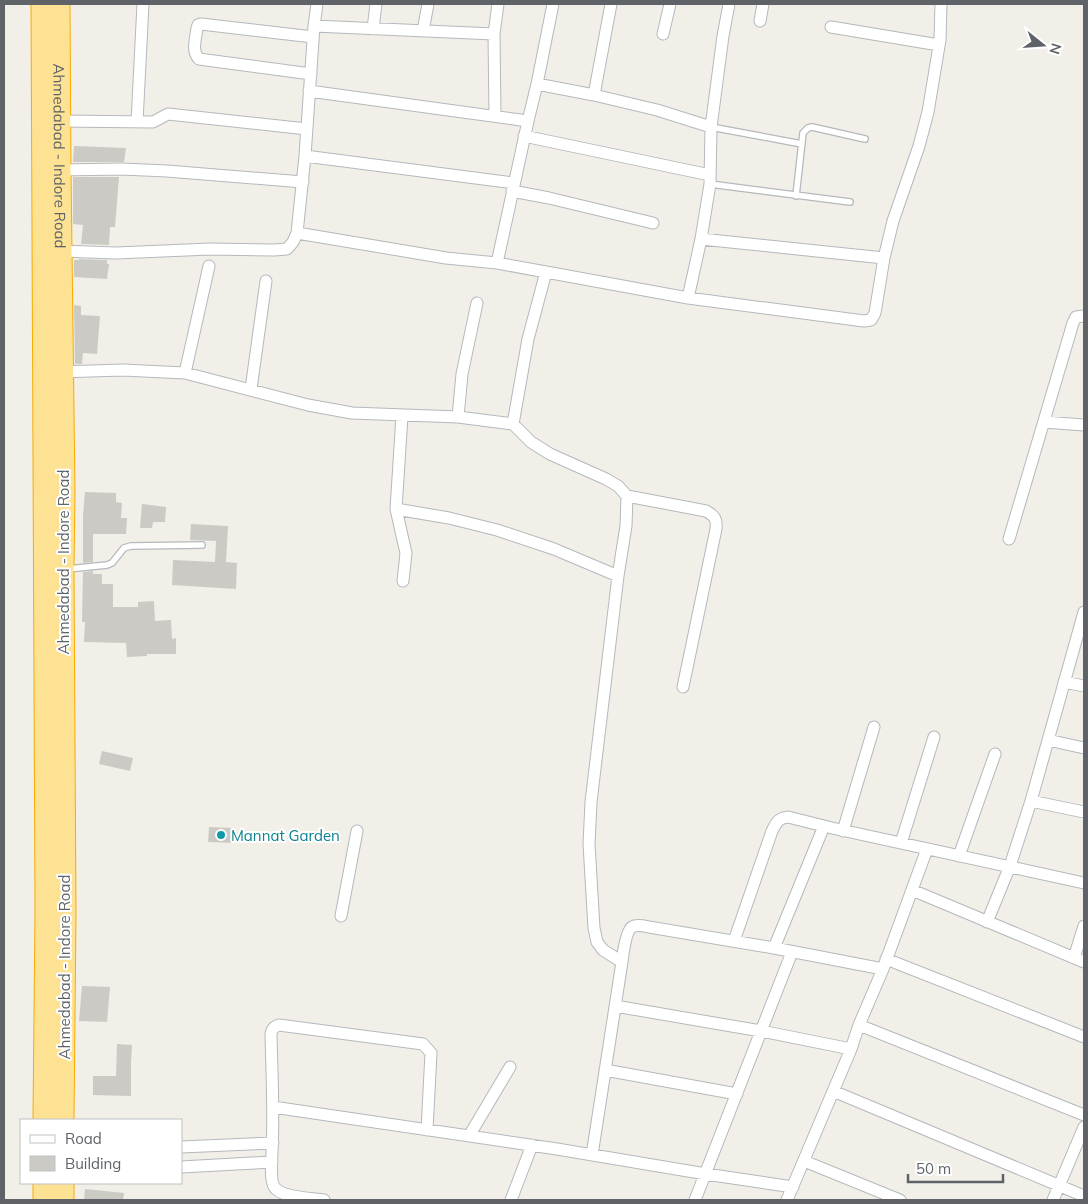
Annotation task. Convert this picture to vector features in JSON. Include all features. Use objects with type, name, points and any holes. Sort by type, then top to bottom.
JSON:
[{"type":"highway","name":"Ahmedabad - Indore Road","points":[[42,4],[53,372],[44,1119]]},
{"type":"highway","name":"Ahmedabad - Indore Road","points":[[59,4],[61,251],[53,372],[64,492],[65,904],[63,1119]]},
{"type":"highway","points":[[44,1184],[44,1200]]},
{"type":"highway","points":[[63,1184],[63,1200]]},
{"type":"street","points":[[137,122],[143,4]]},
{"type":"street","points":[[61,251],[116,253],[210,249],[287,249],[297,233],[306,156],[313,32],[317,4]]},
{"type":"street","points":[[373,29],[376,4]]},
{"type":"street","points":[[423,31],[428,4]]},
{"type":"street","points":[[495,116],[494,34],[498,4]]},
{"type":"street","points":[[497,263],[553,4]]},
{"type":"street","points":[[594,94],[611,4]]},
{"type":"street","points":[[663,34],[670,4]]},
{"type":"street","points":[[688,298],[701,240],[710,180],[711,127],[729,4]]},
{"type":"street","points":[[760,21],[763,4]]},
{"type":"street","points":[[297,233],[446,258],[497,263],[688,298],[864,321],[871,320],[875,313],[884,258],[893,220],[919,146],[928,112],[939,45],[941,4]]},
{"type":"street","points":[[311,74],[199,60],[194,52],[198,25],[313,32],[373,29],[494,34]]},
{"type":"street","points":[[831,26],[939,45]]},
{"type":"street","points":[[537,84],[594,94],[657,110],[711,127]]},
{"type":"street","points":[[310,91],[528,121]]},
{"type":"street","points":[[60,121],[154,122],[168,114],[307,129]]},
{"type":"street","points":[[524,136],[710,180]]},
{"type":"street","points":[[306,156],[513,187],[549,198],[653,223]]},
{"type":"street","points":[[60,170],[122,169],[167,171],[303,182]]},
{"type":"street","points":[[701,240],[884,258]]},
{"type":"street","points":[[185,373],[209,266]]},
{"type":"street","points":[[513,424],[528,339],[546,272]]},
{"type":"street","points":[[251,389],[266,281]]},
{"type":"street","points":[[458,417],[462,374],[477,302]]},
{"type":"street","points":[[1009,539],[1072,322],[1076,317],[1084,316]]},
{"type":"street","points":[[53,372],[123,370],[185,373],[308,405],[352,414],[458,417],[513,424],[531,442],[550,454],[618,486],[628,496],[706,511],[714,515],[717,521],[716,529],[683,687]]},
{"type":"street","points":[[402,416],[396,509],[406,553],[402,581]]},
{"type":"street","points":[[1044,422],[1084,425]]},
{"type":"street","points":[[622,962],[603,950],[598,942],[594,928],[589,844],[591,802],[618,576],[626,526],[628,496]]},
{"type":"street","points":[[396,509],[449,518],[497,530],[554,549],[618,576]]},
{"type":"street","points":[[987,922],[1010,866],[1031,801],[1084,616]]},
{"type":"street","points":[[1064,682],[1084,686]]},
{"type":"street","points":[[843,831],[874,727]]},
{"type":"street","points":[[901,843],[934,737]]},
{"type":"street","points":[[1048,740],[1084,748]]},
{"type":"street","points":[[960,856],[995,754]]},
{"type":"street","points":[[1031,801],[1084,812]]},
{"type":"street","points":[[734,942],[772,831],[776,822],[782,818],[788,817],[843,831],[1084,883]]},
{"type":"street","points":[[774,948],[824,826]]},
{"type":"street","points":[[341,916],[356,831]]},
{"type":"street","points":[[787,1200],[851,1049],[858,1025],[884,964],[927,849]]},
{"type":"street","points":[[912,890],[1079,960],[1084,926]]},
{"type":"street","points":[[592,1155],[622,962],[628,931],[632,927],[638,926],[792,952],[884,964],[1084,1037]]},
{"type":"street","points":[[695,1200],[792,952]]},
{"type":"street","points":[[615,1006],[762,1031],[851,1049]]},
{"type":"street","points":[[858,1025],[1084,1115]]},
{"type":"street","points":[[324,1200],[286,1194],[272,1186],[273,1107],[271,1032],[274,1027],[279,1026],[419,1043],[427,1047],[431,1053],[427,1130]]},
{"type":"street","points":[[469,1136],[510,1067]]},
{"type":"street","points":[[605,1070],[737,1094]]},
{"type":"street","points":[[833,1091],[1084,1196]]},
{"type":"street","points":[[273,1107],[532,1145],[793,1187]]},
{"type":"street","points":[[1053,1200],[1084,1127]]},
{"type":"street","points":[[182,1147],[273,1143]]},
{"type":"street","points":[[511,1200],[532,1145]]},
{"type":"street","points":[[804,1161],[900,1200]]},
{"type":"street","points":[[182,1167],[272,1162]]},
{"type":"lane","points":[[711,127],[802,144]]},
{"type":"lane","points":[[796,196],[803,133],[808,128],[812,127],[865,139]]},
{"type":"lane","points":[[710,180],[796,196],[850,202]]},
{"type":"lane","points":[[63,570],[107,566],[112,563],[124,548],[131,546],[202,545]]},
{"type":"building","points":[[74,146],[126,148],[124,162],[73,162]]},
{"type":"building","points":[[73,177],[119,177],[115,227],[110,227],[109,245],[81,244],[83,225],[73,224]]},
{"type":"building","points":[[74,260],[107,260],[107,264],[109,264],[107,279],[74,277]]},
{"type":"building","points":[[74,305],[81,306],[81,315],[100,316],[97,354],[83,353],[82,364],[75,364]]},
{"type":"building","points":[[85,492],[116,493],[116,502],[122,503],[121,518],[127,518],[126,534],[93,534],[93,562],[83,563],[83,515]]},
{"type":"building","points":[[142,504],[166,507],[165,522],[153,522],[152,528],[140,528]]},
{"type":"building","points":[[191,524],[228,526],[226,562],[237,563],[236,589],[172,585],[173,560],[215,562],[216,541],[190,540]]},
{"type":"building","points":[[93,571],[93,574],[102,574],[102,584],[113,584],[113,607],[138,607],[138,602],[154,601],[155,621],[171,620],[172,639],[176,638],[176,654],[147,654],[147,656],[127,657],[126,643],[84,642],[85,622],[82,622],[83,572]]},
{"type":"building","points":[[102,751],[133,758],[130,771],[99,764]]},
{"type":"building","name":"Mannat Garden","points":[[209,827],[233,828],[233,843],[208,842]]},
{"type":"building","points":[[82,986],[110,987],[107,1022],[79,1021]]},
{"type":"building","points":[[117,1044],[132,1045],[131,1096],[93,1095],[93,1076],[116,1076]]},
{"type":"building","points":[[85,1189],[124,1193],[123,1200],[84,1200]]},
{"type":"place","name":"Mannat Garden","points":[[221,835]]}]
